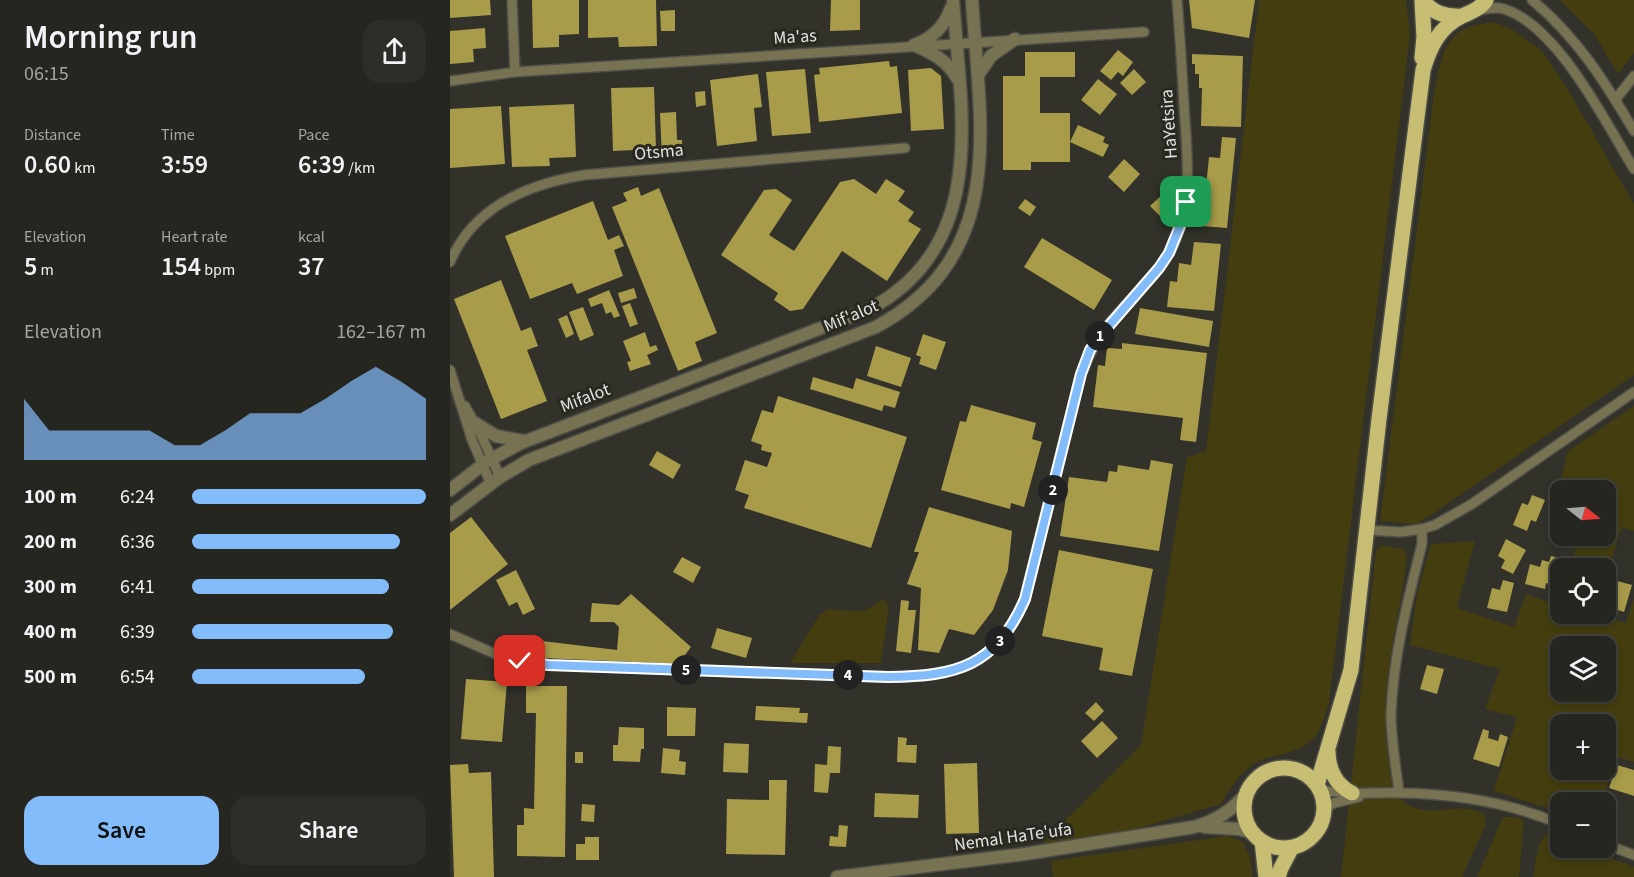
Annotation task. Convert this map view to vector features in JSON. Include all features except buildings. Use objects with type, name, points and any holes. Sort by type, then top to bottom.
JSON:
[{"type":"highway","points":[[1422,0],[1430,9],[1440,14],[1450,17],[1468,14]]},
{"type":"highway","points":[[1318,787],[1328,742],[1336,724],[1351,670],[1420,90],[1424,37],[1422,0]]},
{"type":"highway","points":[[1420,90],[1425,63],[1435,39],[1449,23],[1468,14],[1486,0]]},
{"type":"highway","points":[[1296,770],[1314,758],[1328,742]]},
{"type":"highway","points":[[1328,742],[1328,759],[1333,776],[1342,787],[1352,793]]},
{"type":"highway","points":[[1258,837],[1276,847],[1292,847],[1305,842],[1312,836],[1320,824],[1324,809],[1318,787],[1310,777],[1296,770],[1284,768],[1267,772],[1253,783],[1247,793],[1245,814],[1258,837],[1266,877]]},
{"type":"highway","points":[[1278,877],[1292,847]]},
{"type":"street","points":[[512,0],[515,72]]},
{"type":"street","points":[[953,0],[958,79]]},
{"type":"street","points":[[914,45],[940,30],[947,19],[953,0]]},
{"type":"street","name":"Mif'alot","points":[[496,480],[547,453],[876,327],[914,303],[941,273],[954,253],[972,210],[981,166],[972,0]]},
{"type":"street","name":"HaYetsira","points":[[450,634],[500,656],[548,665],[888,677],[942,674],[981,659],[995,647],[1012,625],[1025,599],[1081,374],[1090,350],[1112,321],[1159,268],[1169,253],[1182,221],[1186,202],[1188,163],[1177,0]]},
{"type":"street","points":[[1532,0],[1574,40],[1590,59],[1634,131]]},
{"type":"street","points":[[1468,14],[1502,8],[1526,21],[1541,34],[1574,71],[1634,169]]},
{"type":"street","name":"Ma'as","points":[[450,81],[515,72],[1143,32]]},
{"type":"street","points":[[977,76],[991,56],[1015,39]]},
{"type":"street","points":[[914,45],[941,59],[951,67],[958,79]]},
{"type":"street","points":[[1615,100],[1634,76]]},
{"type":"street","name":"Mifalot","points":[[450,490],[488,462],[525,441],[868,310],[902,288],[926,262],[942,234],[954,204],[962,165],[958,79]]},
{"type":"street","name":"Otsma","points":[[450,262],[465,235],[498,204],[528,189],[560,179],[584,175],[905,148]]},
{"type":"street","points":[[450,370],[472,440],[488,462]]},
{"type":"street","points":[[1366,530],[1401,532],[1435,525],[1472,504],[1634,392]]},
{"type":"street","points":[[450,515],[496,480],[475,423],[459,396]]},
{"type":"street","points":[[475,423],[496,436],[525,441]]},
{"type":"street","points":[[1399,793],[1392,743],[1393,687],[1400,642],[1422,544],[1422,529]]},
{"type":"street","points":[[1318,787],[1352,793],[1423,794],[1484,801],[1550,820]]},
{"type":"street","name":"Nemal HaTe'ufa","points":[[837,877],[1014,855],[1204,825],[1228,812],[1247,793]]},
{"type":"street","points":[[1324,809],[1334,803],[1376,794]]},
{"type":"street","name":"Nemal HaTe'ufa","points":[[1194,827],[1239,829],[1258,837]]},
{"type":"street","points":[[1616,848],[1634,855]]},
{"type":"shaded area","points":[[1259,0],[1406,0],[1410,34],[1329,703],[1315,737],[1303,747],[1266,758],[1248,768],[1221,804],[1115,835],[1038,848],[1141,745],[1187,457],[1206,451]]},
{"type":"shaded area","points":[[1560,0],[1634,0],[1634,53],[1618,74],[1594,34]]},
{"type":"shaded area","points":[[1493,22],[1513,30],[1542,51],[1567,88],[1634,204],[1634,375],[1417,524],[1380,521],[1435,87],[1441,60],[1449,44],[1461,31],[1475,25]]},
{"type":"shaded area","points":[[1634,406],[1634,531],[1622,527],[1616,546],[1616,480],[1561,480],[1568,451]]},
{"type":"shaded area","points":[[1475,541],[1457,608],[1514,627],[1526,594],[1550,603],[1550,624],[1616,624],[1616,620],[1626,623],[1634,598],[1634,762],[1616,756],[1616,714],[1550,714],[1550,780],[1609,780],[1605,792],[1550,792],[1550,809],[1494,791],[1517,717],[1485,709],[1500,669],[1410,645],[1417,594],[1431,544]]},
{"type":"shaded area","points":[[1382,545],[1404,549],[1407,556],[1386,695],[1387,750],[1393,778],[1400,797],[1413,807],[1423,810],[1465,808],[1484,814],[1486,824],[1462,877],[1341,877],[1376,550]]},
{"type":"shaded area","points":[[1577,546],[1616,546],[1612,558],[1572,558]]},
{"type":"shaded area","points":[[883,599],[889,605],[881,663],[790,663],[819,615],[828,609],[863,610],[876,605]]},
{"type":"shaded area","points":[[1503,817],[1524,820],[1519,877],[1477,877]]},
{"type":"shaded area","points":[[1547,833],[1550,834],[1550,858],[1610,858],[1634,867],[1634,877],[1533,877],[1543,838]]},
{"type":"shaded area","points":[[1227,836],[1243,842],[1251,860],[1252,877],[1053,877],[1051,861]]},
{"type":"route","points":[[520,661],[548,665],[888,677],[942,674],[981,659],[1007,633],[1025,599],[1081,374],[1090,350],[1169,253],[1182,221],[1186,202]]}]
